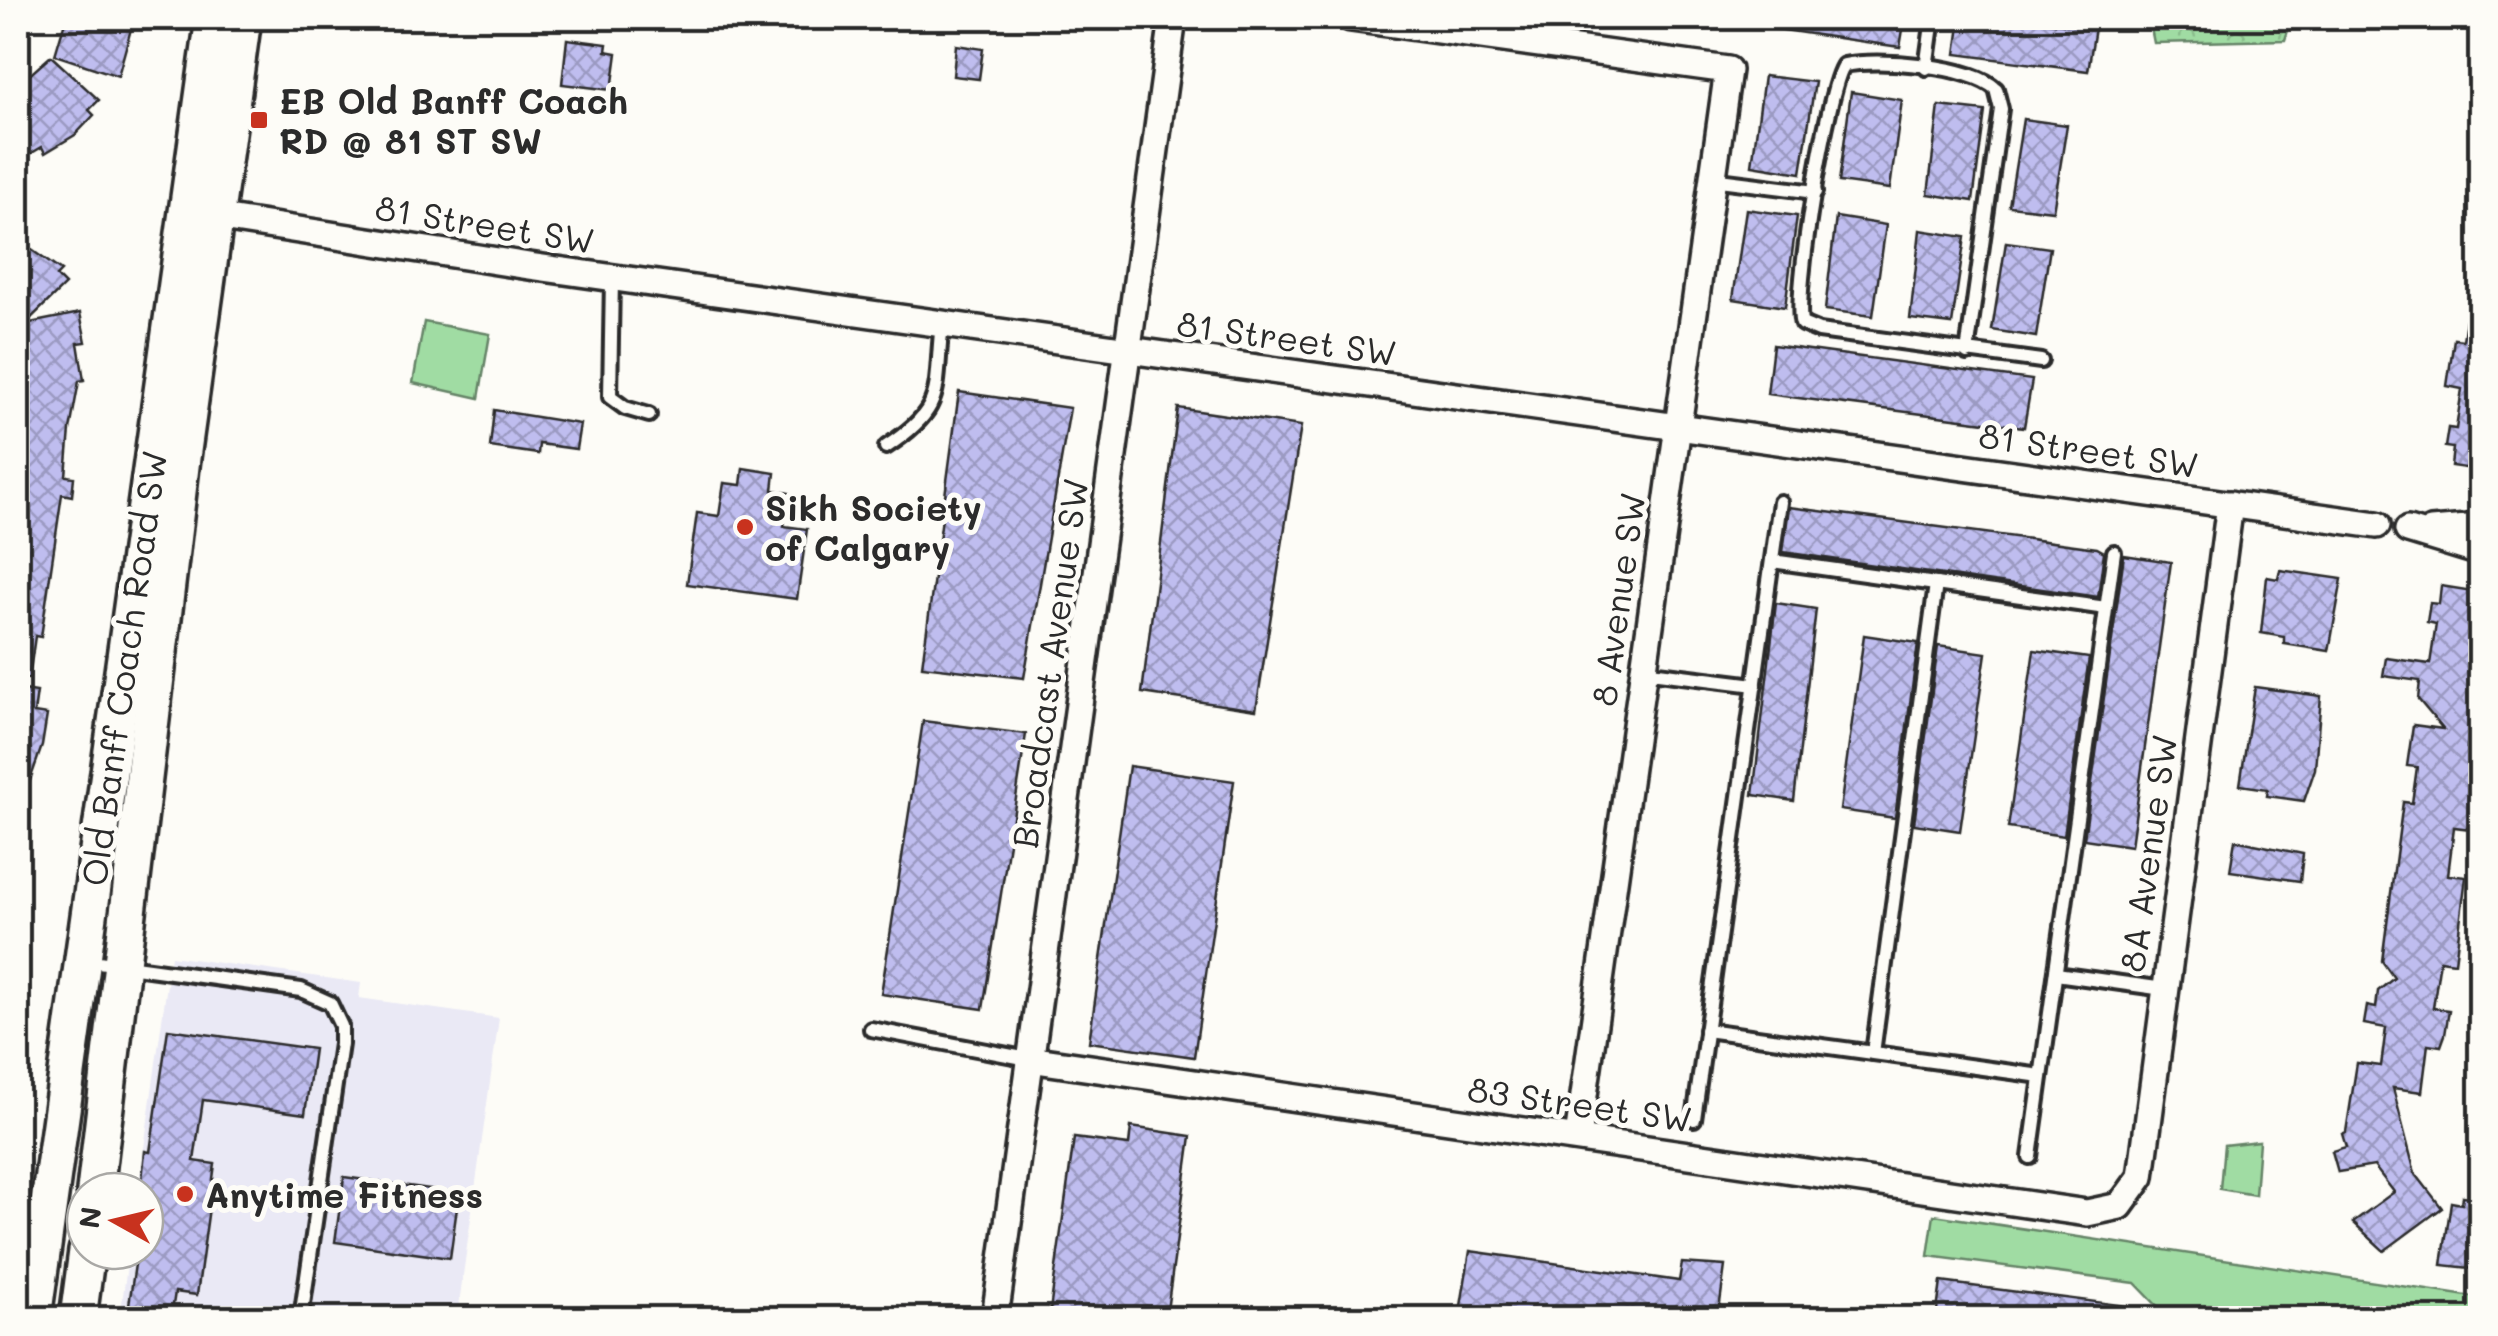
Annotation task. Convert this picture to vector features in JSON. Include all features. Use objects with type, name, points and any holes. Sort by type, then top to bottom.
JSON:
[{"type":"main road","name":"Old Banff Coach Road SW","points":[[97,1171],[123,966],[201,215],[214,18]]},
{"type":"main road","name":"Old Banff Coach Road SW","points":[[33,1318],[82,960],[201,215],[243,18]]},
{"type":"main road","points":[[78,1318],[84,1271]]},
{"type":"street","name":"Broadcast Avenue SW","points":[[995,1318],[1173,18]]},
{"type":"street","name":"8 Avenue SW","points":[[1351,18],[1728,70],[1578,1138]]},
{"type":"street","name":"81 Street SW","points":[[201,215],[612,278],[2378,525]]},
{"type":"street","name":"8A Avenue SW","points":[[2120,1206],[2141,1176],[2230,504]]},
{"type":"street","points":[[2480,527],[2416,531],[2480,552]]},
{"type":"street","name":"83 Street SW","points":[[1029,1060],[2087,1212],[2120,1206]]},
{"type":"lane","points":[[1926,68],[1933,18]]},
{"type":"lane","points":[[1967,352],[2000,99],[1996,88],[1976,75],[1872,60],[1844,64],[1832,87],[1815,192],[1798,304],[1802,324],[1819,331],[1967,352],[2041,361]]},
{"type":"lane","points":[[1711,178],[1815,192]]},
{"type":"lane","points":[[612,278],[610,397],[625,408],[649,415]]},
{"type":"lane","points":[[886,448],[919,426],[931,410],[942,323]]},
{"type":"lane","points":[[1694,1119],[1780,502]]},
{"type":"lane","points":[[2030,1157],[2114,552]]},
{"type":"lane","points":[[1772,561],[2106,608]]},
{"type":"lane","points":[[1873,1053],[1936,584]]},
{"type":"lane","points":[[1642,671],[1755,686]]},
{"type":"lane","points":[[82,960],[301,990],[325,998],[336,1013],[340,1044],[302,1318]]},
{"type":"lane","points":[[2056,974],[2164,989]]},
{"type":"lane","points":[[871,1028],[1029,1060]]},
{"type":"lane","points":[[1706,1030],[2042,1076]]},
{"type":"shaded area","points":[[171,956],[361,983],[359,998],[499,1018],[457,1318],[120,1318],[126,1271],[165,1271],[165,1171],[141,1171]]},
{"type":"green space","points":[[2149,18],[2292,18],[2285,40],[2154,43]]},
{"type":"green space","points":[[424,322],[490,334],[479,398],[413,383]]},
{"type":"green space","points":[[2259,1141],[2255,1195],[2220,1189],[2224,1145]]},
{"type":"green space","points":[[1934,1215],[2480,1298],[2480,1318],[2169,1318],[2135,1283],[1928,1256]]},
{"type":"building","points":[[66,18],[134,18],[118,76],[55,55]]},
{"type":"building","points":[[1777,18],[1905,18],[1900,47],[1776,29]]},
{"type":"building","points":[[1961,18],[2016,18],[2095,28],[2088,71],[1956,54]]},
{"type":"building","points":[[567,39],[607,44],[606,51],[617,53],[612,90],[562,84]]},
{"type":"building","points":[[956,45],[983,49],[979,79],[953,76]]},
{"type":"building","points":[[51,56],[99,100],[89,110],[94,115],[75,135],[45,153],[42,147],[30,154],[18,133],[18,85]]},
{"type":"building","points":[[1764,76],[1815,82],[1801,173],[1752,165]]},
{"type":"building","points":[[1851,92],[1902,100],[1890,189],[1839,182]]},
{"type":"building","points":[[1939,106],[1985,111],[1973,201],[1928,194]]},
{"type":"building","points":[[2023,119],[2067,125],[2053,211],[2009,206]]},
{"type":"building","points":[[1746,209],[1797,216],[1785,307],[1733,299]]},
{"type":"building","points":[[1836,217],[1886,225],[1873,316],[1825,310]]},
{"type":"building","points":[[1920,230],[1965,237],[1952,324],[1910,319]]},
{"type":"building","points":[[18,240],[61,271],[56,276],[65,285],[25,324],[80,313],[86,342],[78,343],[84,380],[79,381],[70,430],[66,476],[74,477],[72,496],[62,494],[41,637],[35,636],[29,679],[18,678],[18,394],[29,396],[18,331]]},
{"type":"building","points":[[2006,242],[2050,248],[2036,337],[1992,330]]},
{"type":"building","points":[[2469,300],[2480,301],[2480,470],[2451,466],[2453,448],[2445,447],[2448,428],[2456,429],[2462,389],[2447,386],[2454,339],[2463,340]]},
{"type":"building","points":[[1773,345],[2032,380],[2024,427],[1767,394]]},
{"type":"building","points":[[959,392],[1070,408],[1024,678],[922,666]]},
{"type":"building","points":[[1178,408],[1301,426],[1256,710],[1142,693]]},
{"type":"building","points":[[494,410],[580,424],[576,449],[539,444],[538,454],[490,447]]},
{"type":"building","name":"Sikh Society of Calgary","points":[[743,468],[775,473],[773,490],[789,493],[784,526],[807,529],[797,599],[687,584],[697,513],[719,516],[724,483],[741,485]]},
{"type":"building","points":[[1789,507],[2097,548],[2104,552],[2098,597],[1783,552]]},
{"type":"building","points":[[2124,555],[2171,562],[2131,846],[2084,839]]},
{"type":"building","points":[[2280,570],[2342,579],[2329,651],[2284,644],[2284,637],[2261,633],[2267,577],[2278,579]]},
{"type":"building","points":[[2441,586],[2479,592],[2480,698],[2475,698],[2467,748],[2480,750],[2480,777],[2471,829],[2454,827],[2448,875],[2466,877],[2455,962],[2440,960],[2433,1008],[2449,1010],[2445,1035],[2441,1046],[2428,1044],[2422,1092],[2393,1088],[2415,1173],[2442,1208],[2384,1251],[2353,1222],[2394,1192],[2374,1166],[2338,1172],[2332,1151],[2346,1147],[2342,1134],[2346,1132],[2357,1063],[2381,1066],[2386,1028],[2364,1024],[2367,1006],[2376,1008],[2378,991],[2394,978],[2382,961],[2403,802],[2412,803],[2417,767],[2407,766],[2413,725],[2443,729],[2418,699],[2420,681],[2383,676],[2386,658],[2430,664],[2436,624],[2427,622],[2430,603],[2439,604]]},
{"type":"building","points":[[1776,603],[1816,609],[1794,801],[1753,795]]},
{"type":"building","points":[[1864,635],[1918,643],[1895,818],[1840,810]]},
{"type":"building","points":[[1938,646],[1986,653],[1960,831],[1914,824]]},
{"type":"building","points":[[2034,650],[2089,658],[2064,836],[2008,828]]},
{"type":"building","points":[[2255,687],[2321,696],[2315,769],[2304,801],[2267,796],[2268,789],[2240,785]]},
{"type":"building","points":[[18,689],[37,692],[34,713],[47,715],[42,746],[22,803],[18,802]]},
{"type":"building","points":[[923,721],[1026,734],[983,1009],[881,994]]},
{"type":"building","points":[[1129,766],[1234,781],[1194,1057],[1089,1042]]},
{"type":"building","points":[[2235,840],[2303,854],[2300,881],[2230,871]]},
{"type":"building","points":[[168,1029],[314,1049],[305,1114],[203,1100],[194,1161],[215,1164],[197,1295],[175,1292],[171,1318],[127,1318],[134,1271],[165,1271],[165,1171],[143,1171],[145,1151],[150,1152]]},
{"type":"building","points":[[1131,1127],[1191,1136],[1166,1318],[1049,1318],[1074,1138],[1129,1145]]},
{"type":"building","points":[[344,1177],[459,1193],[450,1258],[335,1242]]},
{"type":"building","points":[[2463,1196],[2480,1198],[2480,1269],[2442,1265],[2451,1202],[2462,1204]]},
{"type":"building","points":[[1470,1251],[1679,1281],[1682,1263],[1725,1266],[1718,1318],[1459,1318]]},
{"type":"building","points":[[1941,1282],[2127,1306],[2126,1318],[1936,1318]]},
{"type":"place","name":"EB Old Banff Coach RD @ 81 ST SW","points":[[259,120]]},
{"type":"place","name":"Sikh Society of Calgary","points":[[745,527]]},
{"type":"place","name":"Anytime Fitness","points":[[185,1194]]}]
